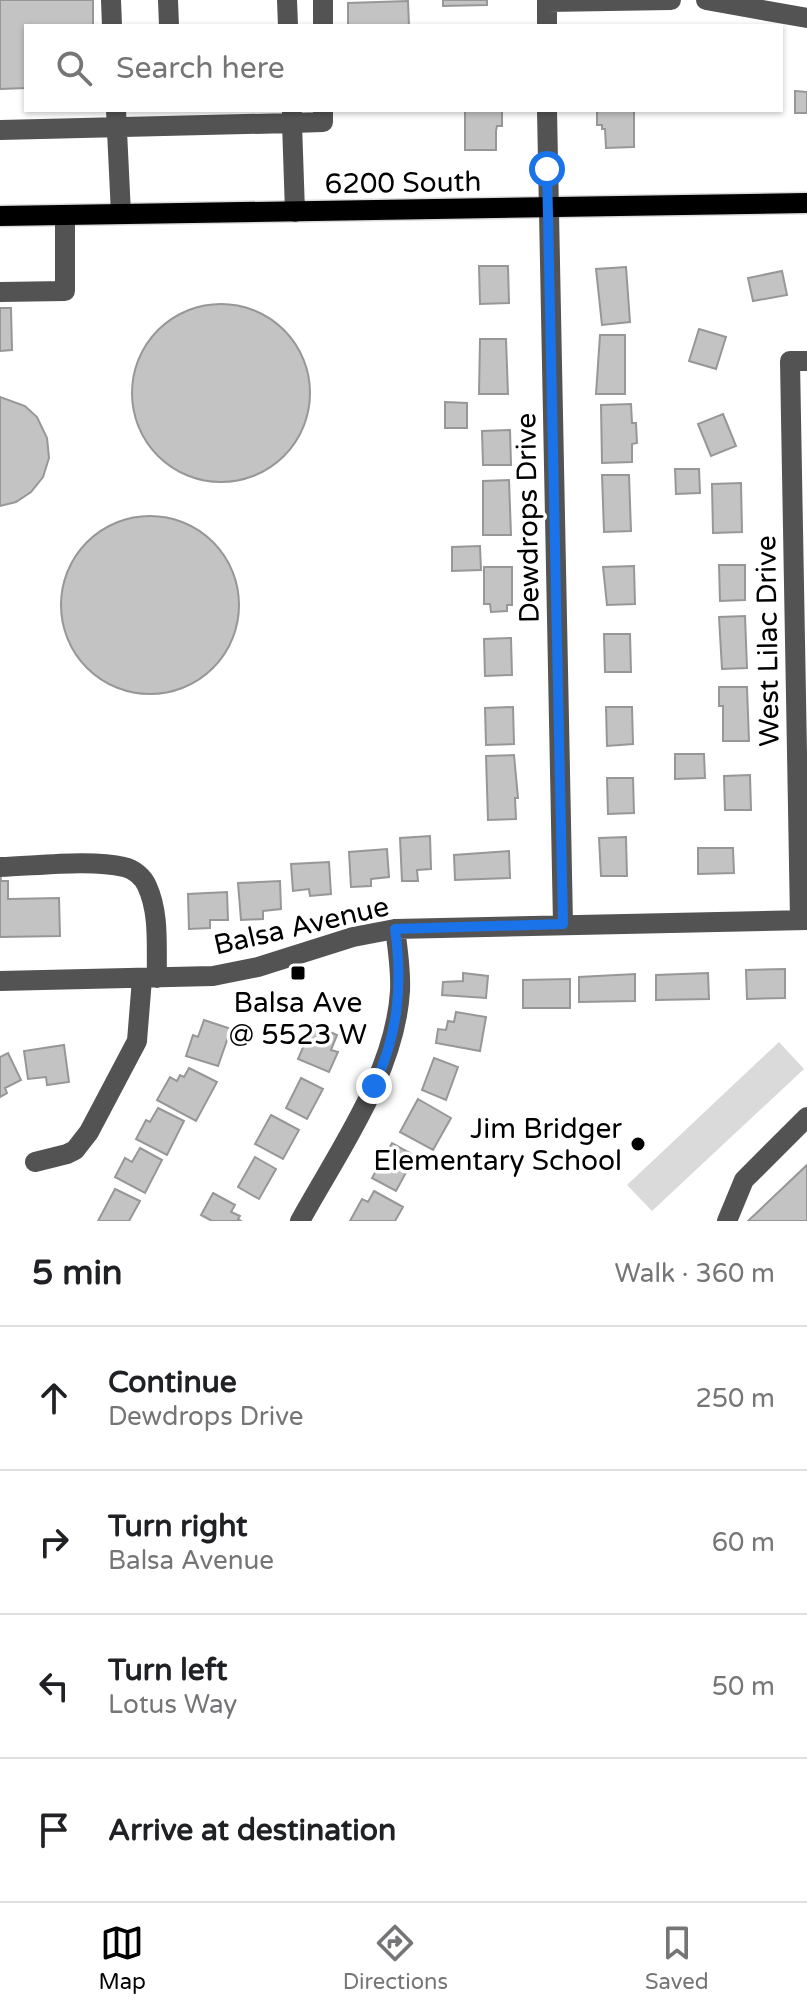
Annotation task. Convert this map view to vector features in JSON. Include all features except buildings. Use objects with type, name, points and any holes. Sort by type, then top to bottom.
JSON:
[{"type":"main road","name":"6200 South","points":[[0,216],[807,203]]},
{"type":"street","points":[[111,0],[112,24]]},
{"type":"street","points":[[168,0],[169,24]]},
{"type":"street","points":[[287,0],[288,24]]},
{"type":"street","points":[[323,0],[323,24]]},
{"type":"street","points":[[547,24],[547,1],[671,0]]},
{"type":"street","points":[[706,0],[807,18]]},
{"type":"street","points":[[0,130],[116,118],[292,116],[323,122],[323,112]]},
{"type":"street","name":"Dewdrops Drive","points":[[547,112],[563,924]]},
{"type":"street","points":[[292,116],[295,212]]},
{"type":"street","points":[[116,118],[121,214]]},
{"type":"street","points":[[0,292],[65,291],[65,215]]},
{"type":"street","name":"West Lilac Drive","points":[[798,361],[804,920]]},
{"type":"street","points":[[0,867],[124,867],[134,871],[147,885],[155,914],[150,978],[137,1041],[89,1132],[75,1150],[35,1162]]},
{"type":"street","name":"Balsa Avenue","points":[[0,981],[150,978],[235,972],[281,961],[353,937],[395,929],[804,920]]},
{"type":"street","points":[[300,1221],[383,1068],[394,1030],[400,990],[395,929]]},
{"type":"street","points":[[727,1221],[744,1180],[807,1117]]},
{"type":"shaded area","points":[[779,1042],[804,1069],[652,1211],[627,1185]]},
{"type":"place","name":"Balsa Ave @ 5523 W","points":[[298,973]]},
{"type":"place","name":"Jim Bridger Elementary School","points":[[638,1144]]},
{"type":"route","points":[[374,1086],[389,1049],[398,1009],[400,971],[395,929],[563,924],[547,169]]}]
